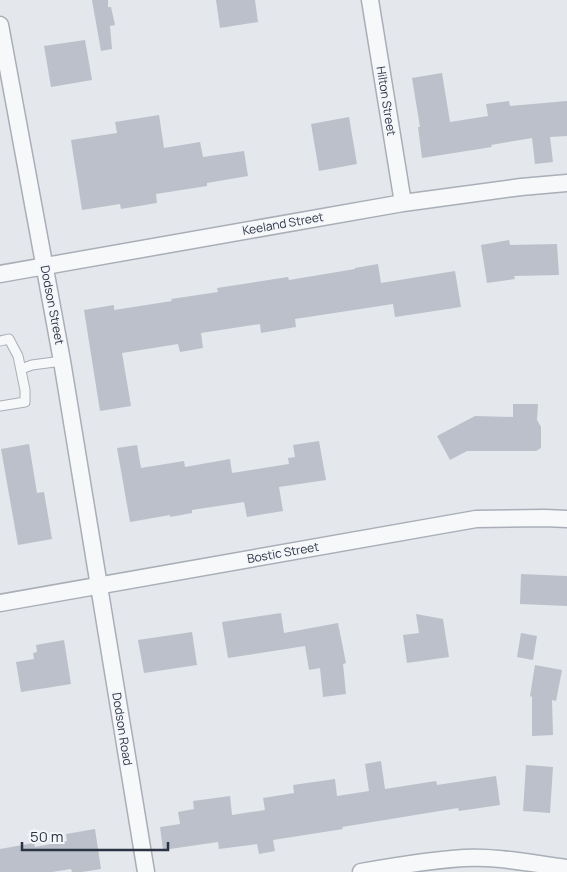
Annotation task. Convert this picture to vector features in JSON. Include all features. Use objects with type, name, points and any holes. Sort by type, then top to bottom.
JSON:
[{"type":"street","name":"Hilton Street","points":[[370,0],[403,203]]},
{"type":"street","name":"Dodson Street","points":[[0,25],[62,361],[98,586]]},
{"type":"street","name":"Keeland Street","points":[[0,274],[403,203],[521,187],[567,183]]},
{"type":"street","name":"Bostic Street","points":[[0,603],[476,519],[545,518],[567,520]]},
{"type":"street","name":"Dodson Road","points":[[98,586],[146,872]]},
{"type":"street","points":[[361,872],[425,861],[466,858],[511,860],[567,868]]},
{"type":"lane","points":[[0,341],[9,339],[18,356],[25,390],[25,402],[0,406]]},
{"type":"lane","points":[[21,368],[62,361]]},
{"type":"building","points":[[92,0],[108,0],[108,7],[111,7],[115,25],[110,26],[112,49],[101,51]]},
{"type":"building","points":[[216,0],[255,0],[258,22],[220,28]]},
{"type":"building","points":[[85,40],[92,80],[51,87],[44,46]]},
{"type":"building","points":[[442,73],[450,122],[488,116],[486,104],[509,101],[510,106],[567,101],[567,136],[550,137],[553,162],[535,164],[532,138],[491,145],[492,147],[422,158],[418,127],[420,127],[412,78]]},
{"type":"building","points":[[159,115],[164,148],[200,142],[203,157],[244,151],[248,176],[207,183],[207,186],[156,194],[157,203],[121,209],[120,204],[82,210],[71,140],[117,133],[115,122]]},
{"type":"building","points":[[349,117],[357,164],[319,171],[311,124]]},
{"type":"building","points":[[509,240],[510,245],[557,244],[559,275],[514,276],[515,279],[487,283],[481,245]]},
{"type":"building","points":[[378,264],[381,283],[455,271],[461,307],[395,317],[393,304],[295,319],[296,327],[261,333],[260,324],[201,333],[203,348],[180,352],[178,344],[122,353],[131,406],[100,411],[84,310],[114,305],[114,310],[172,301],[171,299],[218,292],[217,288],[288,277],[289,280]]},
{"type":"building","points":[[513,404],[538,404],[537,420],[541,427],[541,448],[536,451],[467,451],[450,460],[437,436],[475,416],[513,417]]},
{"type":"building","points":[[319,441],[326,480],[279,487],[283,511],[247,517],[244,502],[192,510],[192,513],[170,517],[170,515],[130,522],[117,448],[137,445],[141,468],[184,461],[185,467],[230,459],[232,473],[289,464],[288,458],[295,457],[293,445]]},
{"type":"building","points":[[29,444],[37,493],[44,492],[52,539],[18,545],[1,449]]},
{"type":"building","points":[[521,574],[567,576],[567,606],[520,604]]},
{"type":"building","points":[[281,613],[284,633],[338,623],[346,663],[343,664],[346,694],[323,697],[320,668],[309,670],[305,646],[228,658],[222,622]]},
{"type":"building","points":[[416,614],[443,619],[449,657],[407,663],[403,635],[419,633]]},
{"type":"building","points":[[192,632],[197,665],[144,673],[138,640]]},
{"type":"building","points":[[521,633],[537,636],[533,660],[517,657]]},
{"type":"building","points":[[64,640],[71,684],[21,692],[16,662],[34,659],[33,653],[37,652],[36,645]]},
{"type":"building","points":[[535,665],[562,670],[556,701],[552,700],[553,735],[532,736],[532,697],[530,696]]},
{"type":"building","points":[[381,761],[385,789],[436,781],[437,785],[496,776],[500,805],[459,811],[458,808],[273,840],[275,851],[259,854],[257,844],[219,849],[218,842],[163,850],[160,827],[180,824],[178,812],[194,809],[193,801],[230,796],[232,815],[265,810],[263,798],[294,793],[293,785],[335,779],[337,796],[369,791],[365,764]]},
{"type":"building","points":[[526,765],[553,767],[550,813],[523,811]]},
{"type":"building","points":[[95,829],[101,869],[82,872],[72,872],[71,869],[52,872],[0,872],[0,849],[34,843],[35,847],[67,841],[66,834]]}]
